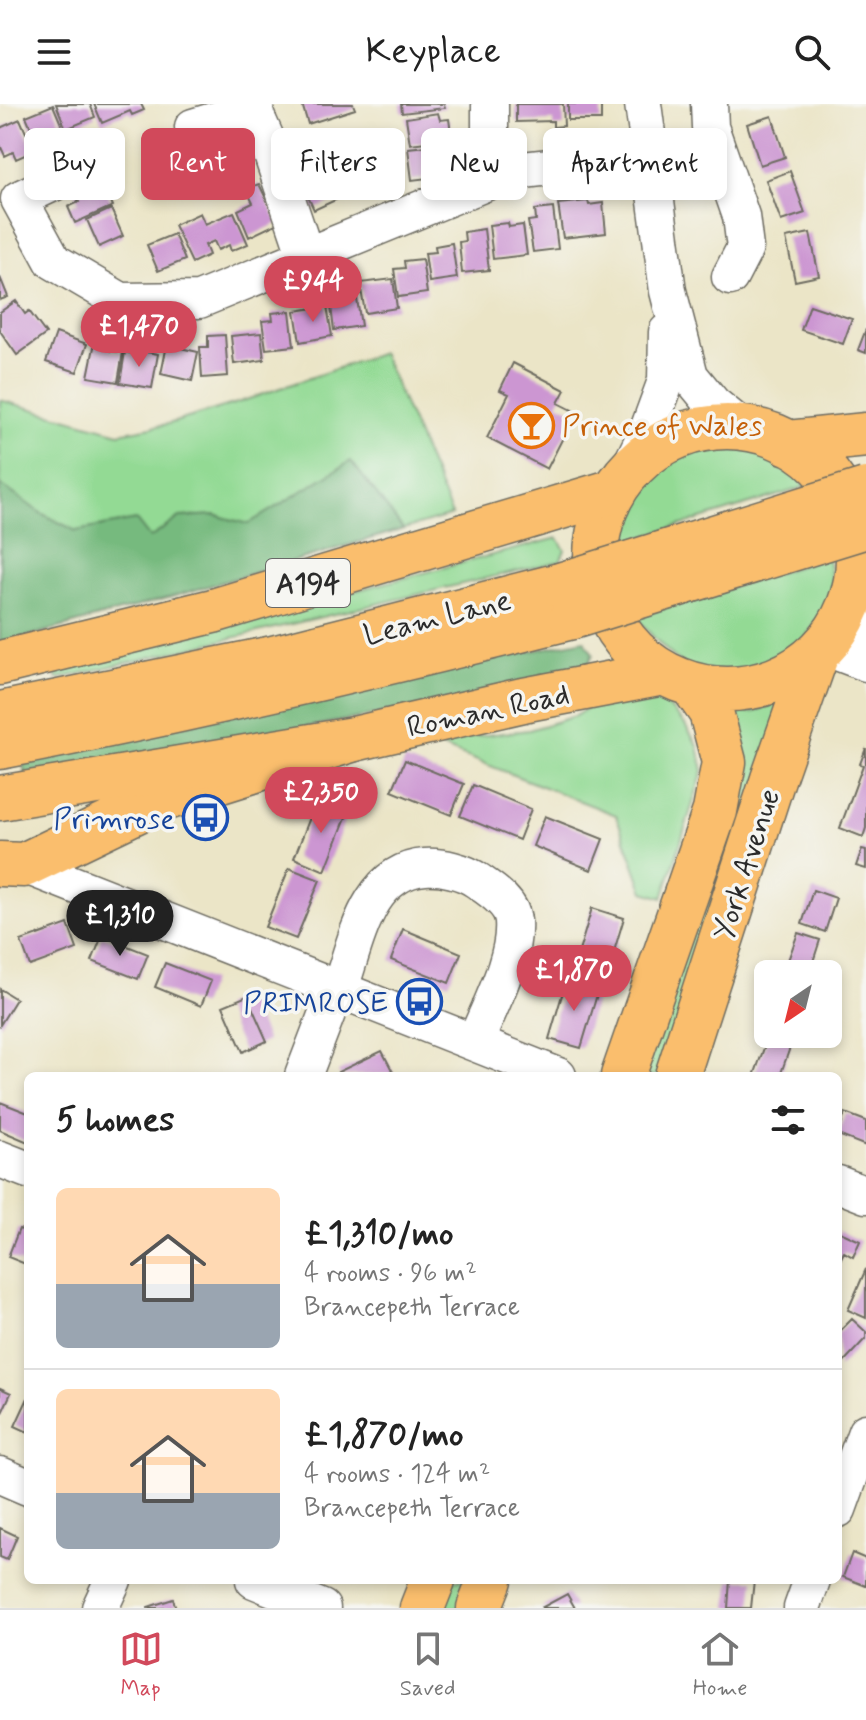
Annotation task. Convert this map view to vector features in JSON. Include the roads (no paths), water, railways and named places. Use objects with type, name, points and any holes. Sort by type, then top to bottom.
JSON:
[{"type":"main road","points":[[744,429],[759,431],[788,443],[817,463],[840,492],[855,527],[860,601],[821,650],[791,673],[767,683],[729,689],[678,679],[639,656],[615,626],[600,592],[595,556],[600,522],[620,482],[642,457],[668,441],[698,430],[744,429]]},
{"type":"main road","points":[[788,443],[866,435]]},
{"type":"main road","name":"A194","points":[[0,663],[213,611],[620,482]]},
{"type":"main road","name":"Leam Lane","points":[[0,714],[566,601],[866,490]]},
{"type":"main road","name":"Leam Lane","points":[[0,747],[221,703],[566,601],[866,526]]},
{"type":"main road","name":"York Avenue","points":[[678,1072],[773,779],[821,650]]},
{"type":"main road","name":"Roman Road","points":[[7,868],[157,801],[354,739],[523,700],[678,679]]},
{"type":"main road","name":"York Avenue","points":[[624,1072],[715,811],[724,762],[711,712],[678,679]]},
{"type":"main road","points":[[0,798],[354,739]]},
{"type":"main road","points":[[422,1608],[431,1584]]},
{"type":"main road","points":[[479,1608],[488,1584]]},
{"type":"street","points":[[490,104],[490,128]]},
{"type":"street","points":[[643,104],[646,128]]},
{"type":"street","points":[[709,104],[710,127],[741,216],[744,238],[745,248],[730,277]]},
{"type":"street","points":[[193,127],[255,106],[306,256]]},
{"type":"street","points":[[9,203],[53,261],[121,301],[199,300],[443,200]]},
{"type":"street","points":[[655,200],[668,291],[690,376],[713,404],[744,429]]},
{"type":"street","points":[[620,482],[648,430],[666,381],[668,291]]},
{"type":"street","points":[[821,650],[866,663]]},
{"type":"street","points":[[305,1072],[375,894],[389,879],[409,868],[438,866],[473,878],[498,894],[513,916],[514,944],[475,1043]]},
{"type":"street","points":[[7,868],[338,988],[548,1072]]},
{"type":"street","points":[[0,1159],[24,1168]]},
{"type":"street","points":[[842,1186],[866,1195]]},
{"type":"street","points":[[849,1502],[866,1432]]},
{"type":"street","points":[[0,1475],[24,1485]]},
{"type":"street","points":[[100,1608],[111,1584]]},
{"type":"street","points":[[264,1584],[322,1608]]},
{"type":"street","points":[[802,1608],[811,1584]]},
{"type":"place","name":"Prince of Wales","points":[[531,425]]},
{"type":"place","name":"Primrose","points":[[206,818]]},
{"type":"place","name":"PRIMROSE","points":[[419,1002]]}]
